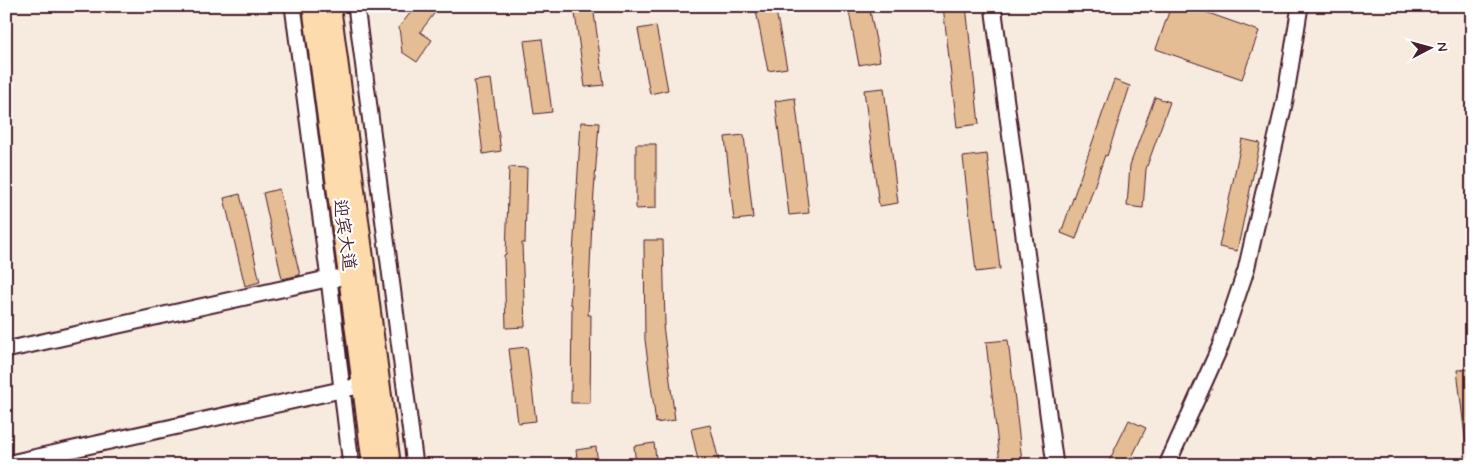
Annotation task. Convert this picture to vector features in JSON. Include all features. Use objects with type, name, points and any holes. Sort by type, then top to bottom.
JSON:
[{"type":"main road","name":"迎宾大道","points":[[312,6],[357,275]]},
{"type":"main road","name":"迎宾大道","points":[[330,6],[357,275],[371,384],[390,465]]},
{"type":"main road","name":"迎宾大道","points":[[371,384],[373,465]]},
{"type":"street","points":[[293,6],[351,465]]},
{"type":"street","points":[[356,6],[415,465]]},
{"type":"street","points":[[993,6],[1056,465]]},
{"type":"street","points":[[1168,465],[1220,347],[1246,270],[1285,100],[1300,6]]},
{"type":"street","points":[[6,350],[329,279],[357,275]]},
{"type":"street","points":[[6,464],[371,384]]},
{"type":"building","points":[[416,6],[440,6],[420,32],[432,40],[417,62],[402,52],[399,27]]},
{"type":"building","points":[[574,6],[593,6],[604,85],[585,87]]},
{"type":"building","points":[[755,6],[775,6],[787,68],[768,71]]},
{"type":"building","points":[[848,6],[869,6],[880,61],[859,65]]},
{"type":"building","points":[[943,6],[966,6],[979,124],[957,127]]},
{"type":"building","points":[[1171,6],[1187,6],[1259,31],[1242,79],[1156,49]]},
{"type":"building","points":[[656,26],[668,90],[650,94],[638,29]]},
{"type":"building","points":[[542,39],[552,112],[534,114],[524,41]]},
{"type":"building","points":[[491,79],[501,151],[483,154],[474,81]]},
{"type":"building","points":[[1114,80],[1130,86],[1107,156],[1105,155],[1076,239],[1061,233]]},
{"type":"building","points":[[884,88],[898,203],[879,206],[864,90]]},
{"type":"building","points":[[1155,97],[1170,102],[1146,169],[1143,208],[1127,206],[1130,165]]},
{"type":"building","points":[[795,98],[809,213],[789,215],[775,101]]},
{"type":"building","points":[[581,122],[599,123],[588,315],[591,315],[590,403],[571,403],[572,304],[570,304]]},
{"type":"building","points":[[744,135],[753,218],[734,220],[725,137]]},
{"type":"building","points":[[1242,139],[1260,143],[1237,251],[1219,247]]},
{"type":"building","points":[[636,144],[656,144],[656,208],[636,209]]},
{"type":"building","points":[[987,154],[1000,269],[976,272],[963,157]]},
{"type":"building","points":[[509,167],[527,168],[525,243],[522,243],[525,327],[506,328],[504,255],[506,254]]},
{"type":"building","points":[[279,189],[300,275],[282,279],[263,193]]},
{"type":"building","points":[[240,194],[260,282],[245,286],[224,198]]},
{"type":"building","points":[[644,240],[663,240],[665,325],[663,325],[675,420],[656,423],[645,340]]},
{"type":"building","points":[[1008,340],[1022,461],[1000,463],[986,342]]},
{"type":"building","points":[[527,347],[536,421],[518,423],[509,349]]},
{"type":"building","points":[[1472,369],[1472,445],[1466,445],[1457,370]]},
{"type":"building","points":[[1129,420],[1146,428],[1128,465],[1107,465]]},
{"type":"building","points":[[710,425],[720,465],[699,465],[691,429]]},
{"type":"building","points":[[654,443],[657,465],[636,465],[634,446]]},
{"type":"building","points":[[596,447],[598,465],[578,465],[576,450]]}]
